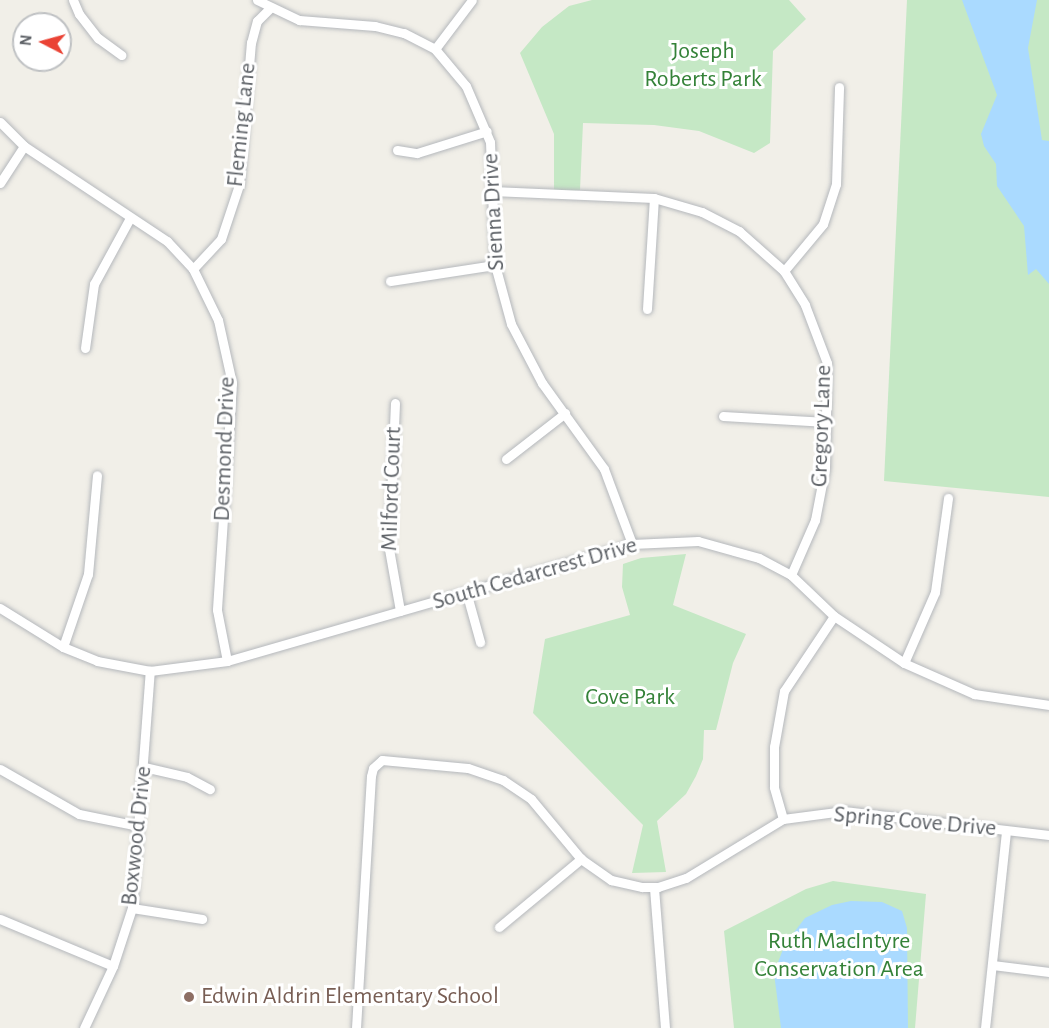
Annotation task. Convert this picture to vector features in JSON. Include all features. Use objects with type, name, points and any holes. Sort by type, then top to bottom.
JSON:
[{"type":"street","points":[[74,0],[79,14],[120,56]]},
{"type":"street","name":"Sienna Drive","points":[[257,0],[269,9],[299,20],[375,26],[404,33],[435,49],[466,86],[487,131],[495,265],[502,299],[520,345],[608,477],[632,544]]},
{"type":"street","points":[[435,49],[472,0]]},
{"type":"street","name":"Fleming Lane","points":[[193,269],[221,239],[239,185],[251,43],[257,21],[269,9]]},
{"type":"street","points":[[784,271],[823,224],[836,184],[838,87]]},
{"type":"street","name":"Desmond Drive","points":[[0,122],[24,146],[167,241],[193,269],[218,320],[232,383],[218,610],[227,661]]},
{"type":"street","points":[[397,150],[417,153],[487,131]]},
{"type":"street","points":[[0,183],[24,146]]},
{"type":"street","name":"Gregory Lane","points":[[492,191],[654,198],[702,212],[740,231],[784,271],[806,305],[827,363],[825,468],[815,520],[791,575]]},
{"type":"street","points":[[647,309],[654,198]]},
{"type":"street","points":[[85,348],[94,284],[130,218]]},
{"type":"street","points":[[390,281],[495,265]]},
{"type":"street","name":"Milford Court","points":[[395,403],[388,540],[400,611]]},
{"type":"street","points":[[506,459],[565,413]]},
{"type":"street","points":[[723,416],[827,422]]},
{"type":"street","points":[[63,647],[88,574],[96,475]]},
{"type":"street","points":[[904,663],[935,592],[948,498]]},
{"type":"street","name":"South Cedarcrest Drive","points":[[0,608],[63,647],[97,660],[150,671],[227,661],[400,611],[467,595],[632,544],[670,539],[723,545],[759,558],[791,575],[834,616],[904,663],[974,694],[1049,705]]},
{"type":"street","points":[[467,595],[480,642]]},
{"type":"street","points":[[783,819],[774,787],[774,747],[784,691],[834,616]]},
{"type":"street","name":"Boxwood Drive","points":[[84,1028],[113,966],[132,908],[150,671]]},
{"type":"street","name":"Spring Cove Drive","points":[[357,1028],[371,776],[377,763],[390,760],[468,768],[503,780],[531,799],[581,859],[612,880],[654,888],[686,878],[783,819],[844,811],[1049,836]]},
{"type":"street","points":[[144,767],[187,777],[210,789]]},
{"type":"street","points":[[0,769],[79,814],[138,826]]},
{"type":"street","points":[[985,1028],[1006,831]]},
{"type":"street","points":[[499,927],[581,859]]},
{"type":"street","points":[[654,888],[665,1028]]},
{"type":"street","points":[[132,908],[202,919]]},
{"type":"street","points":[[0,919],[113,966]]},
{"type":"street","points":[[993,964],[1049,972]]},
{"type":"green space","name":"Joseph Roberts Park","points":[[592,0],[789,0],[806,19],[773,51],[770,143],[754,153],[699,131],[654,125],[583,123],[580,190],[554,194],[554,134],[520,53],[542,27],[569,6]]},
{"type":"green space","points":[[907,0],[1049,0],[1049,497],[884,481]]},
{"type":"green space","name":"Cove Park","points":[[686,554],[673,605],[746,634],[733,663],[716,730],[704,730],[703,759],[696,776],[686,794],[657,821],[666,872],[632,873],[643,825],[533,713],[545,639],[630,615],[622,587],[623,564],[641,558]]},
{"type":"green space","name":"Ruth MacIntyre Conservation Area","points":[[833,881],[926,894],[915,1028],[734,1028],[724,931],[806,889]]},
{"type":"water","points":[[962,0],[1037,0],[1028,48],[1042,140],[1049,141],[1049,284],[1036,269],[1028,275],[1024,226],[997,186],[996,164],[984,146],[981,134],[997,95]]},
{"type":"water","points":[[851,901],[882,902],[902,911],[907,928],[908,1028],[781,1028],[774,973],[785,944],[805,918],[832,905]]},
{"type":"place","name":"Edwin Aldrin Elementary School","points":[[189,997]]}]
